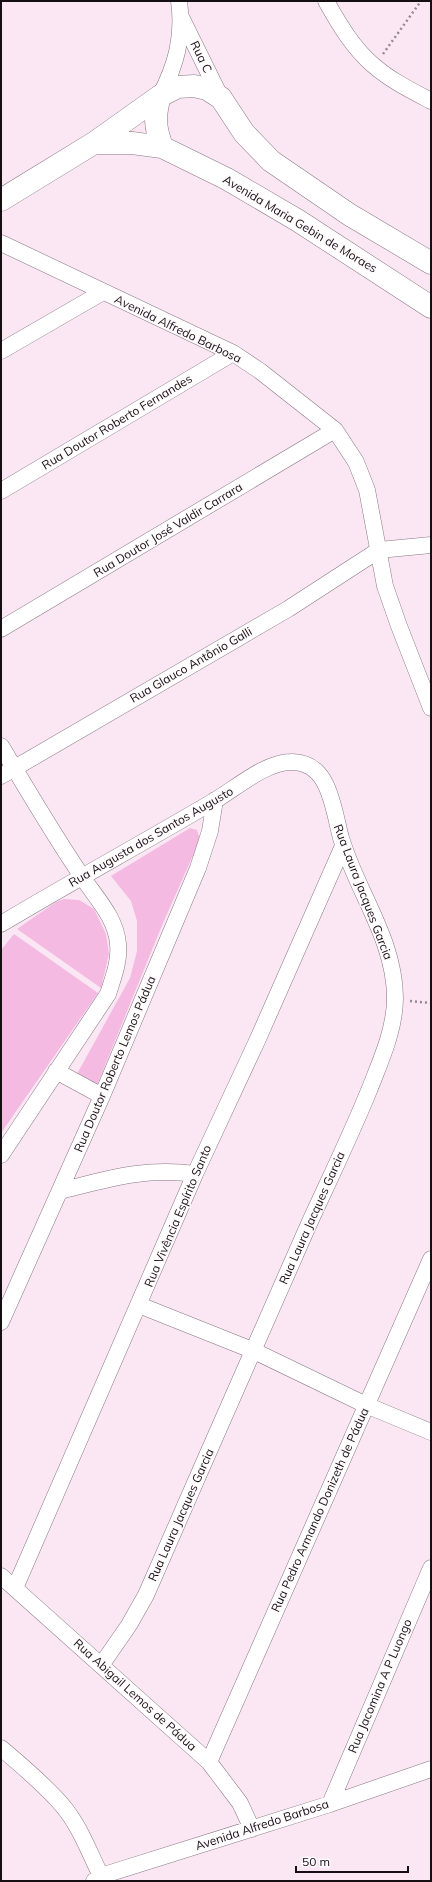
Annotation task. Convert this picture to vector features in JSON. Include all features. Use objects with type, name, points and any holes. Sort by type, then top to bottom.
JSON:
[{"type":"main road","points":[[1,200],[94,143],[160,96],[178,87],[194,86],[207,89],[221,98],[244,133],[271,161],[350,215],[431,263]]},
{"type":"main road","points":[[160,96],[155,114],[155,121],[162,147]]},
{"type":"main road","name":"Avenida Maria Gebin de Moraes","points":[[94,143],[132,142],[162,147],[227,179],[297,220],[431,307]]},
{"type":"street","points":[[326,1],[337,21],[355,47],[374,66],[431,101]]},
{"type":"street","name":"Rua C","points":[[160,96],[172,73],[178,54],[180,9]]},
{"type":"street","name":"Rua C","points":[[180,9],[221,98]]},
{"type":"street","name":"Avenida Alfredo Barbosa","points":[[1,243],[232,353],[260,371],[335,430],[356,462],[367,490],[378,550]]},
{"type":"street","points":[[1,351],[103,292]]},
{"type":"street","name":"Rua Doutor Roberto Fernandes","points":[[1,491],[232,353]]},
{"type":"street","name":"Rua Doutor José Valdir Carrara","points":[[1,629],[335,430]]},
{"type":"street","points":[[431,545],[378,550],[387,593],[431,708]]},
{"type":"street","name":"Rua Glauco Antônio Galli","points":[[8,772],[288,609],[378,550]]},
{"type":"street","points":[[1,746],[8,772],[86,882],[112,922],[118,944],[117,966],[108,994],[1,1155]]},
{"type":"street","name":"Rua Augusta dos Santos Augusto","points":[[1,924],[86,882],[268,768],[279,763],[304,763]]},
{"type":"street","name":"Rua Laura Jacques Garcia","points":[[102,1664],[129,1625],[146,1594],[252,1350],[358,1116],[381,1061],[392,1023],[395,1000],[393,977],[387,951],[344,846],[326,784],[321,774],[313,767],[304,763]]},
{"type":"street","name":"Rua Doutor Roberto Lemos Pádua","points":[[1,1322],[102,1096],[198,868],[210,831],[215,800]]},
{"type":"street","name":"Rua Vivência Espírito Santo","points":[[15,1588],[195,1174],[257,1041],[344,846]]},
{"type":"street","points":[[56,1071],[102,1096]]},
{"type":"street","points":[[60,1191],[133,1173],[175,1171],[195,1174]]},
{"type":"street","name":"Rua Pedro Armando Donizeth de Pádua","points":[[209,1762],[431,1259]]},
{"type":"street","points":[[139,1305],[252,1350],[366,1405],[431,1432]]},
{"type":"street","name":"Rua Jacomina A P Luongo","points":[[330,1804],[431,1568]]},
{"type":"street","name":"Rua Abigail Lemos de Pádua","points":[[1,1576],[102,1664],[209,1762],[240,1803],[252,1829]]},
{"type":"street","points":[[1,1748],[41,1782],[63,1806],[79,1830],[97,1879]]},
{"type":"street","name":"Avenida Alfredo Barbosa","points":[[97,1879],[330,1804],[431,1769]]},
{"type":"path","points":[[374,66],[421,1]]},
{"type":"path","points":[[395,1000],[431,1003]]},
{"type":"shaded area","points":[[190,828],[197,830],[199,842],[163,923],[97,1085],[77,1074],[130,978],[137,951],[137,921],[131,901],[111,876]]},
{"type":"shaded area","points":[[64,899],[79,900],[94,909],[106,934],[109,954],[101,988],[17,929],[56,902]]},
{"type":"shaded area","points":[[14,934],[98,993],[1,1133],[1,950]]}]
